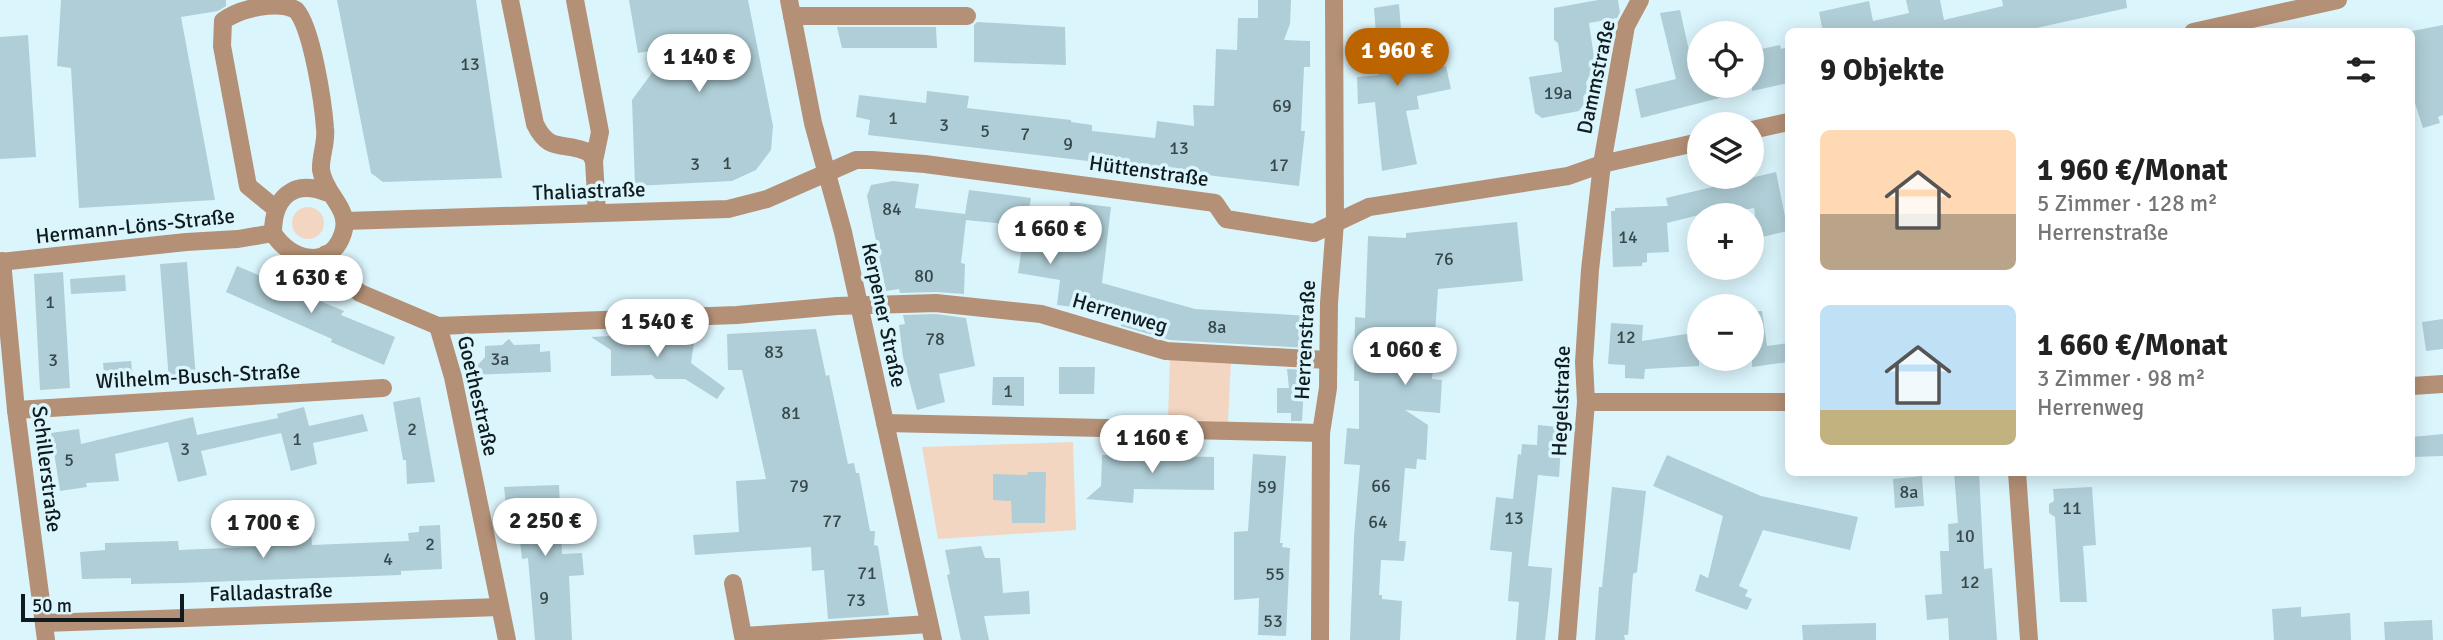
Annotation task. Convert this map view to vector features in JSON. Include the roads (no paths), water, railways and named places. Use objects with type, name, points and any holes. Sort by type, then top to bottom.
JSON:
[{"type":"street","points":[[510,0],[535,124],[546,142],[579,147],[590,153],[594,161]]},
{"type":"street","points":[[575,0],[600,132],[594,161],[597,213]]},
{"type":"street","name":"Herrenstraße","points":[[1320,640],[1321,433],[1328,388],[1329,303],[1335,222],[1334,0]]},
{"type":"street","name":"Dammstraße","points":[[1602,164],[1626,26],[1640,0]]},
{"type":"street","points":[[2219,28],[2338,0]]},
{"type":"street","points":[[276,209],[248,186],[222,46],[223,21],[246,7],[276,1],[294,8],[305,23],[318,80],[326,131],[321,169],[328,192],[340,205],[345,222],[336,246],[326,254],[316,258],[294,255],[285,249],[273,233],[276,209],[283,198],[304,187],[328,192]]},
{"type":"street","points":[[790,8],[967,16]]},
{"type":"street","name":"Kerpener Straße","points":[[790,8],[813,123],[860,307],[931,632]]},
{"type":"street","points":[[1764,127],[1785,122]]},
{"type":"street","name":"Hüttenstraße","points":[[827,172],[856,160],[925,164],[1215,203],[1226,219],[1314,233],[1369,206],[1568,176],[1602,164],[1687,145]]},
{"type":"street","name":"Hegelstraße","points":[[1567,640],[1587,402],[1584,362],[1590,270],[1602,164]]},
{"type":"street","name":"Thaliastraße","points":[[345,222],[728,209],[767,199],[827,172]]},
{"type":"street","name":"Hermann-Löns-Straße","points":[[1,262],[238,239],[273,233]]},
{"type":"street","points":[[326,254],[344,280],[360,293],[439,326],[737,315],[837,306],[860,307]]},
{"type":"street","name":"Schillerstraße","points":[[1,262],[16,410],[45,632]]},
{"type":"street","name":"Herrenweg","points":[[860,307],[936,303],[1041,314],[1166,351],[1328,360]]},
{"type":"street","name":"Goethestraße","points":[[439,326],[453,377],[507,640]]},
{"type":"street","points":[[2415,386],[2443,384]]},
{"type":"street","name":"Wilhelm-Busch-Straße","points":[[16,410],[383,388]]},
{"type":"street","points":[[1587,402],[1785,402]]},
{"type":"street","points":[[885,423],[1321,433]]},
{"type":"street","points":[[2017,476],[2029,640]]},
{"type":"street","points":[[733,583],[743,636],[931,632]]},
{"type":"street","name":"Falladastraße","points":[[45,632],[499,607]]}]
